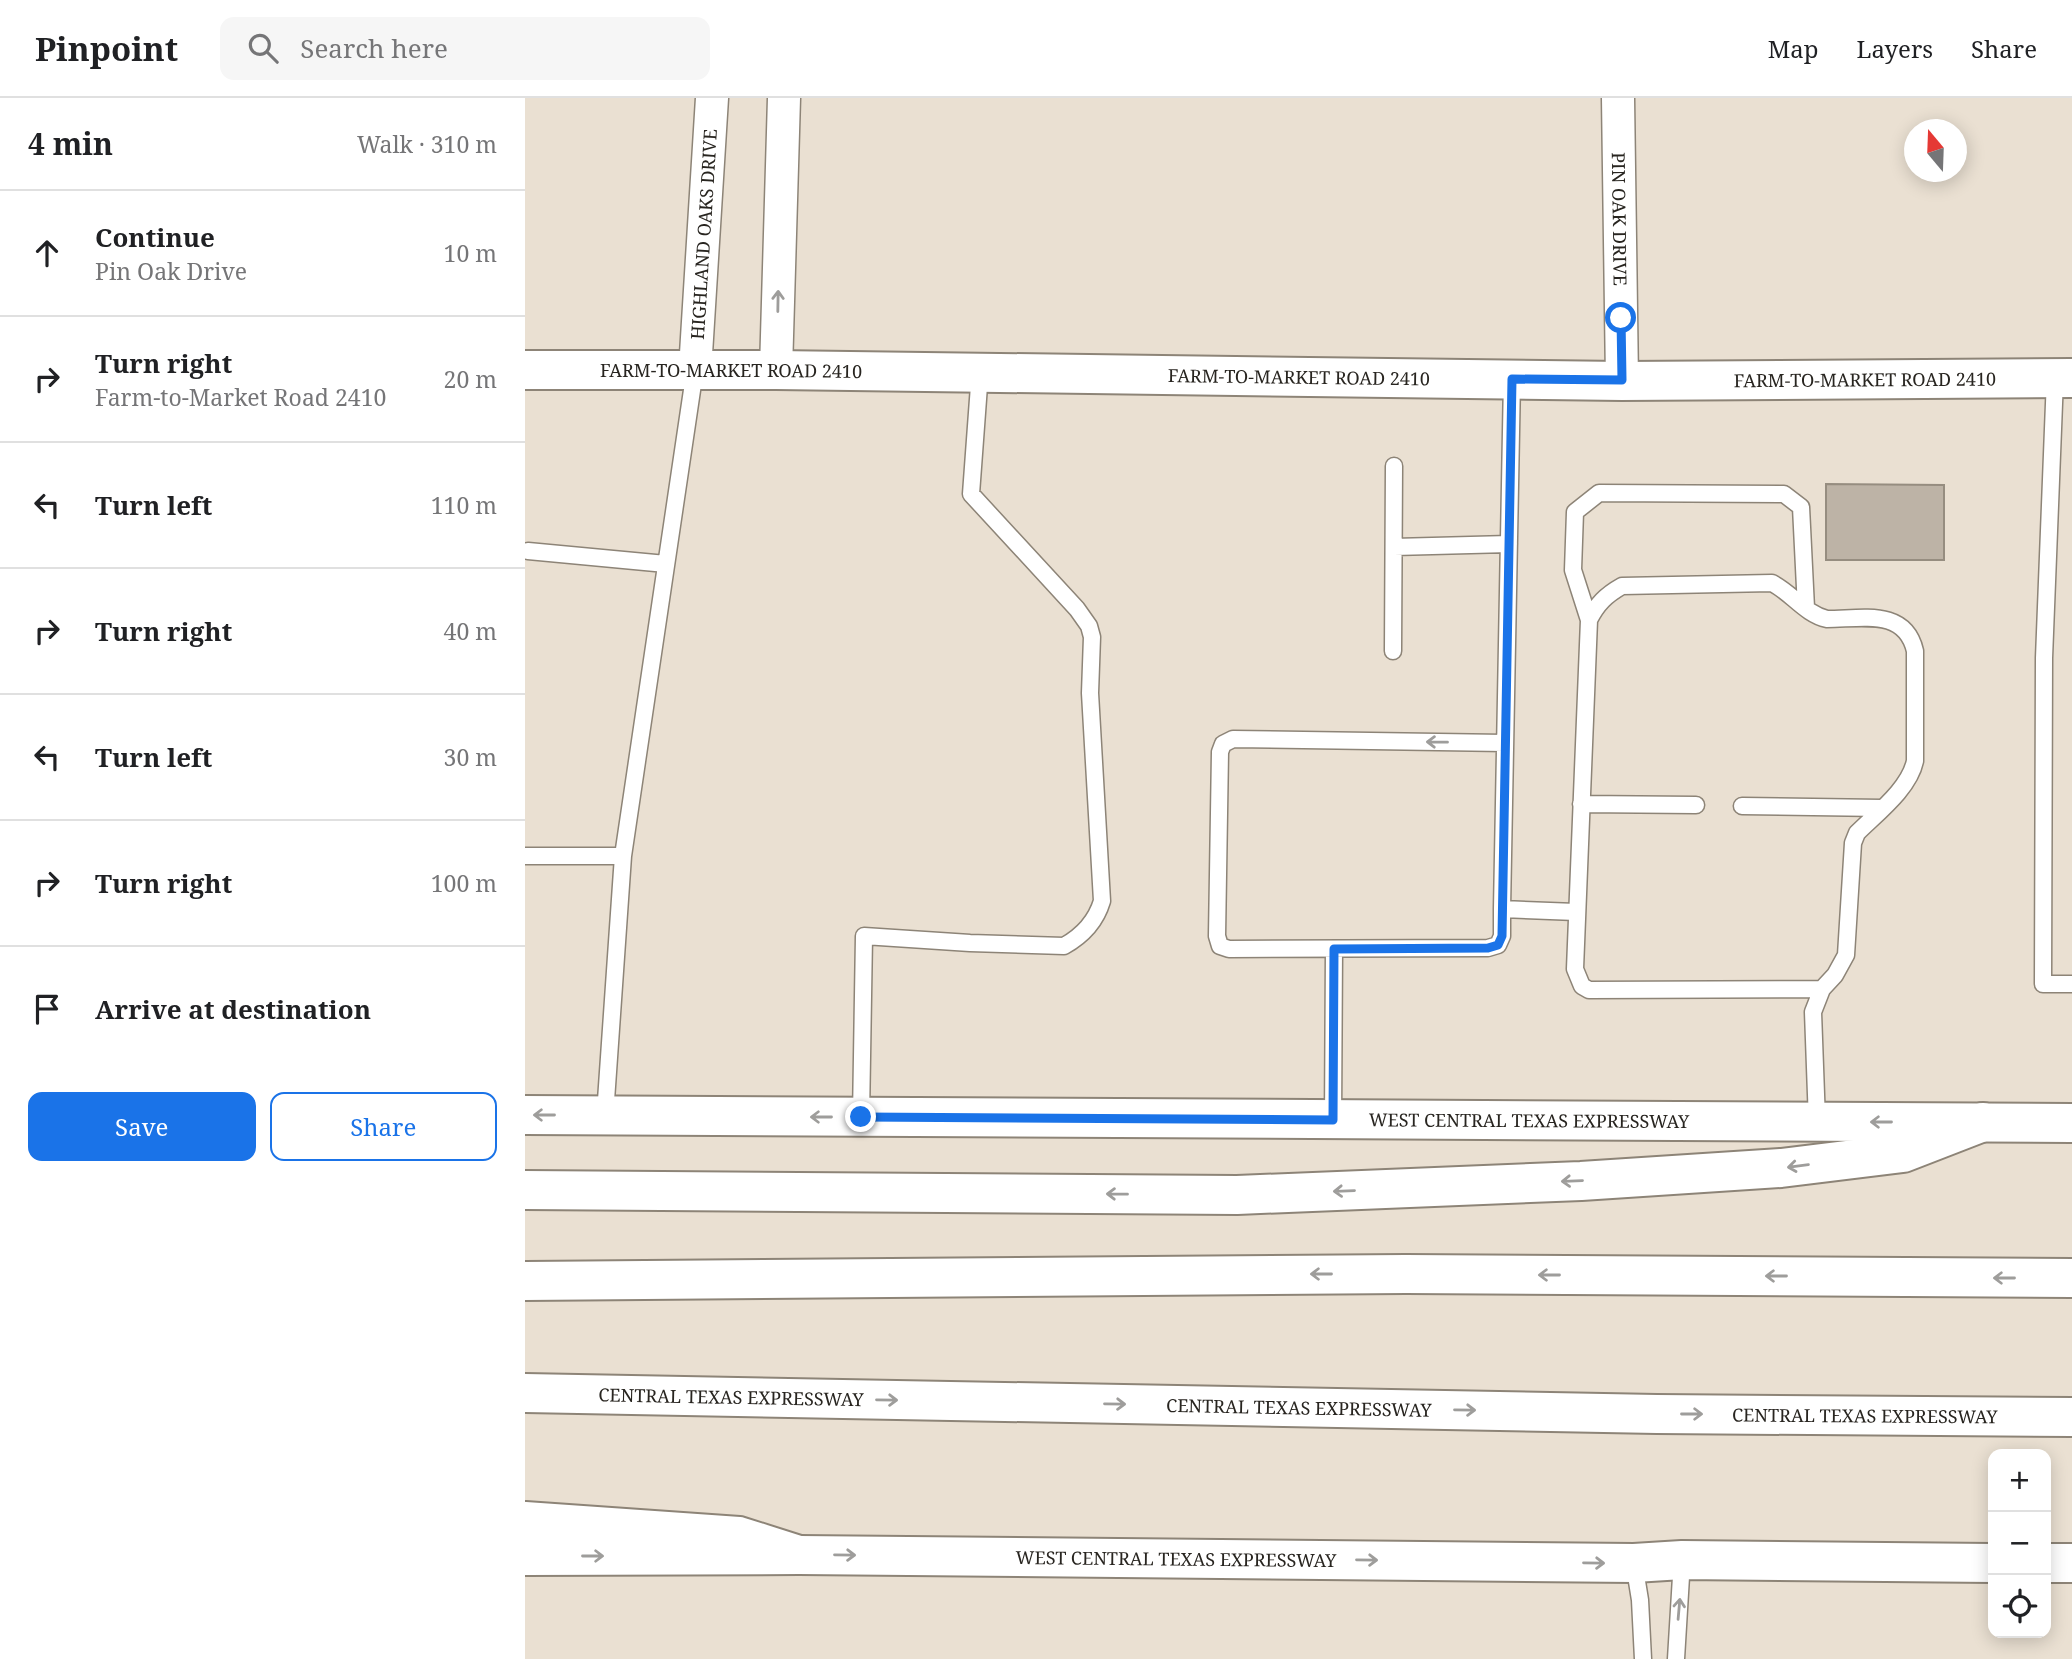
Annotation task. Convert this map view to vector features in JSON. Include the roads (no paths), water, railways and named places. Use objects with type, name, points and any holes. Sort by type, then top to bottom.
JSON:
[{"type":"main road","name":"FARM-TO-MARKET ROAD 2410","points":[[525,370],[776,370],[1622,380],[2064,378]]},
{"type":"main road","name":"WEST CENTRAL TEXAS EXPRESSWAY","points":[[525,1115],[2072,1123]]},
{"type":"main road","points":[[525,1190],[1237,1195],[1581,1181],[1781,1168],[1903,1153],[1983,1122]]},
{"type":"main road","points":[[525,1281],[1406,1274],[2072,1278]]},
{"type":"main road","name":"CENTRAL TEXAS EXPRESSWAY","points":[[525,1393],[1657,1414],[2072,1417]]},
{"type":"main road","points":[[525,1521],[739,1536],[799,1555]]},
{"type":"main road","name":"WEST CENTRAL TEXAS EXPRESSWAY","points":[[525,1556],[799,1555],[1634,1563],[1682,1560],[1988,1563]]},
{"type":"main road","points":[[2051,1563],[2072,1563]]},
{"type":"street","name":"HIGHLAND OAKS DRIVE","points":[[695,370],[712,98]]},
{"type":"street","points":[[776,370],[784,98]]},
{"type":"street","name":"PIN OAK DRIVE","points":[[1618,98],[1622,380]]},
{"type":"lane","points":[[605,1115],[623,856],[695,370]]},
{"type":"lane","points":[[861,1117],[864,936],[1064,946],[1077,939],[1088,927],[1098,914],[1103,901],[1090,693],[1092,638],[1089,626],[1077,609],[971,494],[980,372]]},
{"type":"lane","points":[[2064,378],[2044,658],[2043,984],[2072,984]]},
{"type":"lane","points":[[1505,743],[1233,739],[1223,744],[1220,751],[1217,936],[1220,946],[1229,949],[1334,949],[1488,948],[1498,945],[1502,936],[1512,379]]},
{"type":"lane","points":[[1394,466],[1394,651]]},
{"type":"lane","points":[[1806,608],[1801,507],[1784,494],[1599,493],[1575,512],[1573,570],[1589,621],[1576,912],[1575,970],[1582,986],[1589,990],[1822,989]]},
{"type":"lane","points":[[1394,547],[1509,544]]},
{"type":"lane","points":[[528,551],[666,564]]},
{"type":"lane","points":[[1589,621],[1602,600],[1622,586],[1772,583],[1781,587],[1818,617],[1885,618],[1898,623],[1912,639],[1915,651],[1913,772],[1857,833],[1850,853],[1848,944],[1842,965],[1822,989],[1812,1012],[1817,1122]]},
{"type":"lane","points":[[1581,804],[1696,805]]},
{"type":"lane","points":[[1742,806],[1882,808]]},
{"type":"lane","points":[[525,856],[623,856]]},
{"type":"lane","points":[[1502,909],[1576,912]]},
{"type":"lane","points":[[1333,1120],[1334,949]]},
{"type":"lane","points":[[1676,1659],[1682,1560]]},
{"type":"lane","points":[[1634,1563],[1640,1600],[1643,1659]]}]
